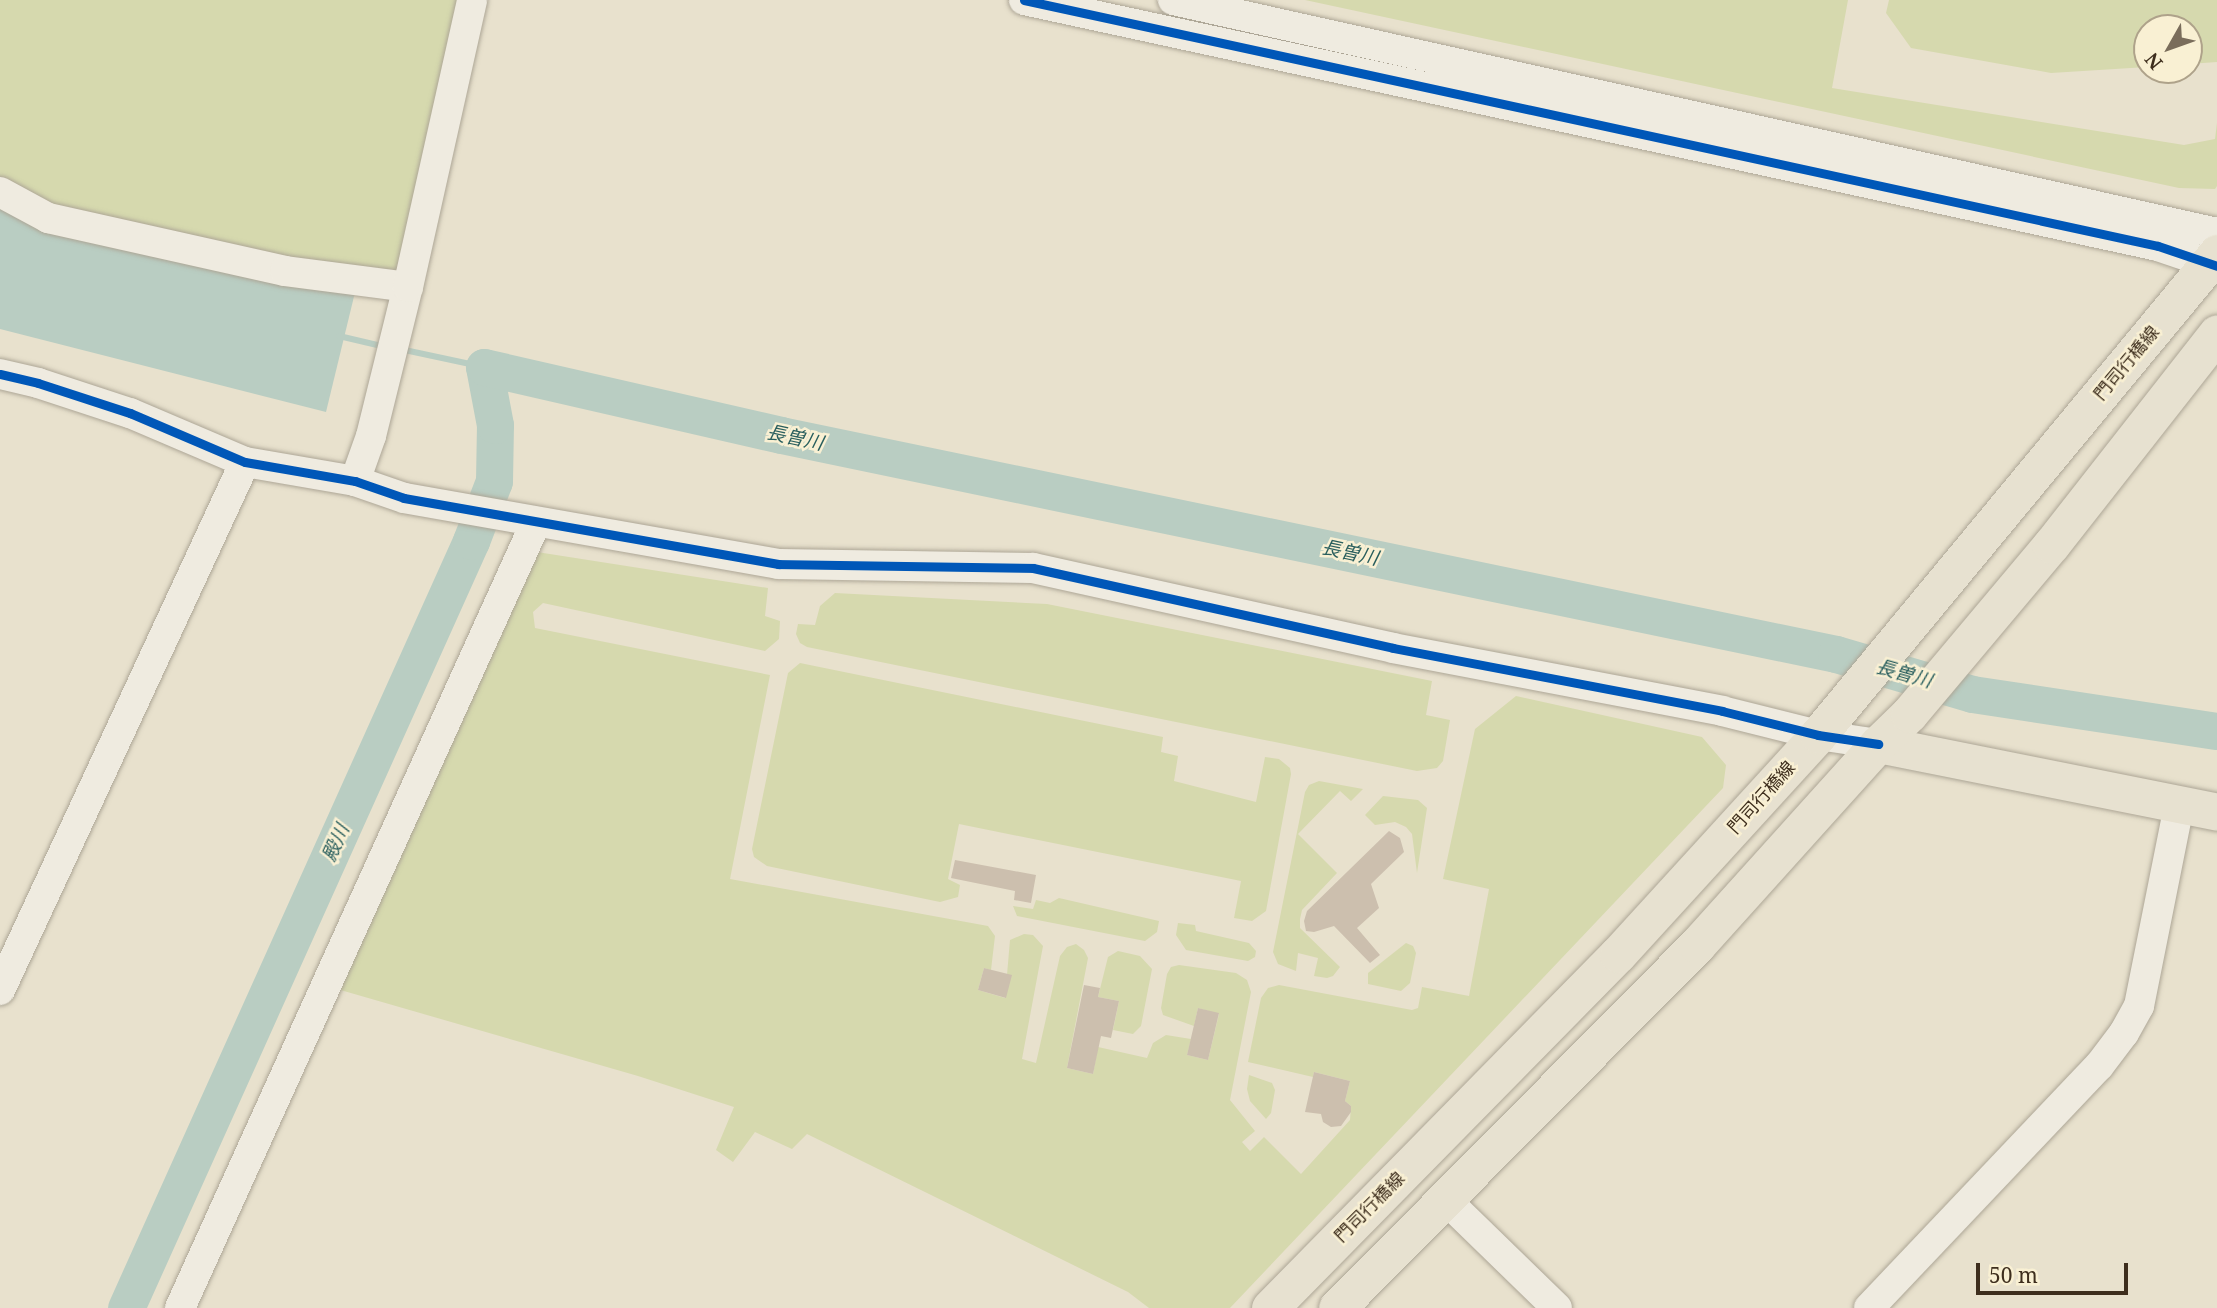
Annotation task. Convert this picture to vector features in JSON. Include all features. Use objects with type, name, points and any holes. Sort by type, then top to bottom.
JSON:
[{"type":"main road","name":"門司行橋線","points":[[1269,1308],[1618,954],[1818,735],[2215,254]]},
{"type":"main road","points":[[1337,1308],[1697,945],[1878,744],[1909,714],[2052,545],[2217,333]]},
{"type":"main road","points":[[1878,744],[2217,812]]},
{"type":"street","points":[[355,481],[371,436],[408,287],[472,0]]},
{"type":"street","points":[[1024,0],[2158,246],[2215,254]]},
{"type":"street","points":[[1173,0],[2215,254]]},
{"type":"street","points":[[0,192],[48,218],[285,271],[408,287]]},
{"type":"street","points":[[0,374],[38,383],[130,413],[244,462],[355,481],[404,498],[778,564],[1033,568],[1393,648],[1722,710],[1818,735],[1878,744]]},
{"type":"street","points":[[0,990],[244,462]]},
{"type":"street","points":[[180,1308],[529,521]]},
{"type":"street","points":[[1869,1308],[2099,1066],[2124,1033],[2139,1006],[2179,805]]},
{"type":"street","points":[[1445,1199],[1557,1308]]},
{"type":"green space","points":[[0,0],[472,0],[408,287],[0,192]]},
{"type":"green space","points":[[1305,0],[1848,0],[1832,88],[2184,145],[2215,139],[2217,123],[2217,186],[2215,189],[2179,188]]},
{"type":"green space","points":[[1889,0],[2217,0],[2217,62],[2203,63],[2203,14],[2133,14],[2133,68],[2051,73],[1911,48],[1886,13]]},
{"type":"green space","points":[[537,552],[768,588],[765,616],[780,621],[779,639],[765,651],[543,603],[533,612],[535,628],[770,675],[730,879],[988,926],[995,936],[991,970],[984,968],[978,990],[1005,998],[1010,940],[1024,934],[1033,935],[1043,946],[1022,1059],[1036,1063],[1060,956],[1067,947],[1076,944],[1084,950],[1088,958],[1067,1068],[1093,1074],[1098,1047],[1147,1058],[1153,1043],[1166,1035],[1191,1039],[1187,1055],[1208,1060],[1219,1014],[1198,1008],[1194,1026],[1163,1015],[1161,1008],[1167,974],[1171,967],[1179,965],[1236,973],[1247,980],[1251,992],[1230,1100],[1255,1131],[1242,1142],[1250,1151],[1264,1137],[1301,1174],[1350,1120],[1351,1106],[1345,1101],[1350,1081],[1314,1072],[1313,1077],[1248,1062],[1261,998],[1268,988],[1279,985],[1412,1010],[1418,1008],[1422,987],[1469,996],[1489,889],[1443,879],[1475,729],[1516,696],[1702,737],[1726,765],[1723,788],[1230,1308],[1149,1308],[1128,1292],[807,1134],[792,1149],[755,1132],[733,1162],[716,1150],[734,1107],[638,1076],[337,989]]},
{"type":"green space","points":[[835,593],[1047,604],[1432,681],[1426,715],[1450,720],[1443,761],[1437,768],[1417,771],[807,647],[800,643],[796,634],[798,624],[815,625],[820,606]]},
{"type":"green space","points":[[800,663],[1163,737],[1161,752],[1178,756],[1174,781],[1256,802],[1265,757],[1279,759],[1290,768],[1291,774],[1266,911],[1252,921],[1234,918],[1241,881],[959,824],[948,879],[960,885],[958,897],[940,902],[767,866],[754,857],[752,849],[788,673]]},
{"type":"green space","points":[[1319,781],[1363,789],[1351,801],[1340,791],[1298,834],[1337,873],[1302,910],[1300,919],[1300,928],[1340,967],[1333,976],[1327,978],[1314,976],[1318,958],[1298,953],[1296,971],[1278,964],[1273,952],[1305,792],[1309,785]]},
{"type":"green space","points":[[1383,796],[1418,800],[1427,808],[1417,873],[1412,834],[1406,827],[1395,822],[1375,825],[1365,815]]},
{"type":"green space","points":[[1059,898],[1159,921],[1157,932],[1145,941],[1017,916],[1013,906],[1033,909],[1036,900],[1050,903]]},
{"type":"green space","points":[[1178,923],[1195,925],[1196,931],[1249,943],[1256,951],[1255,957],[1248,961],[1186,950],[1176,935]]},
{"type":"green space","points":[[1406,943],[1413,946],[1416,953],[1410,983],[1401,991],[1368,984],[1368,973]]},
{"type":"green space","points":[[1118,951],[1140,956],[1152,969],[1141,1026],[1133,1034],[1113,1030],[1119,1001],[1098,997],[1108,957]]},
{"type":"green space","points":[[1249,1075],[1272,1083],[1275,1090],[1271,1113],[1266,1119],[1250,1101],[1247,1089]]},
{"type":"shaded area","points":[[0,192],[358,280],[326,412],[0,329]]},
{"type":"building","points":[[1389,831],[1400,838],[1404,852],[1371,884],[1379,908],[1357,928],[1380,955],[1370,963],[1334,926],[1314,932],[1306,931],[1304,921],[1307,911]]},
{"type":"building","points":[[955,860],[1036,875],[1031,903],[1014,900],[1015,891],[951,878]]},
{"type":"building","points":[[984,968],[1012,975],[1006,998],[978,990]]},
{"type":"building","points":[[1084,985],[1100,988],[1098,997],[1119,1001],[1111,1038],[1101,1036],[1093,1074],[1067,1068]]},
{"type":"building","points":[[1198,1008],[1219,1013],[1208,1060],[1187,1055]]},
{"type":"building","points":[[1314,1072],[1350,1081],[1345,1101],[1351,1106],[1351,1112],[1341,1126],[1331,1127],[1323,1122],[1321,1114],[1305,1112]]},
{"type":"waterway","points":[[339,336],[386,347]]},
{"type":"waterway","points":[[400,349],[484,367]]},
{"type":"waterway","name":"長曽川","points":[[126,1308],[471,541],[494,481],[495,425],[484,367],[781,435],[1836,654],[1972,694],[2217,731]]},
{"type":"cycle path","points":[[1024,0],[2158,246],[2217,266]]},
{"type":"cycle path","points":[[0,374],[38,383],[130,413],[245,462],[355,481],[404,498],[778,564],[1033,568],[1393,648],[1722,711],[1818,735],[1878,744]]},
{"type":"water label","name":"殿川","points":[[336,843]]}]
